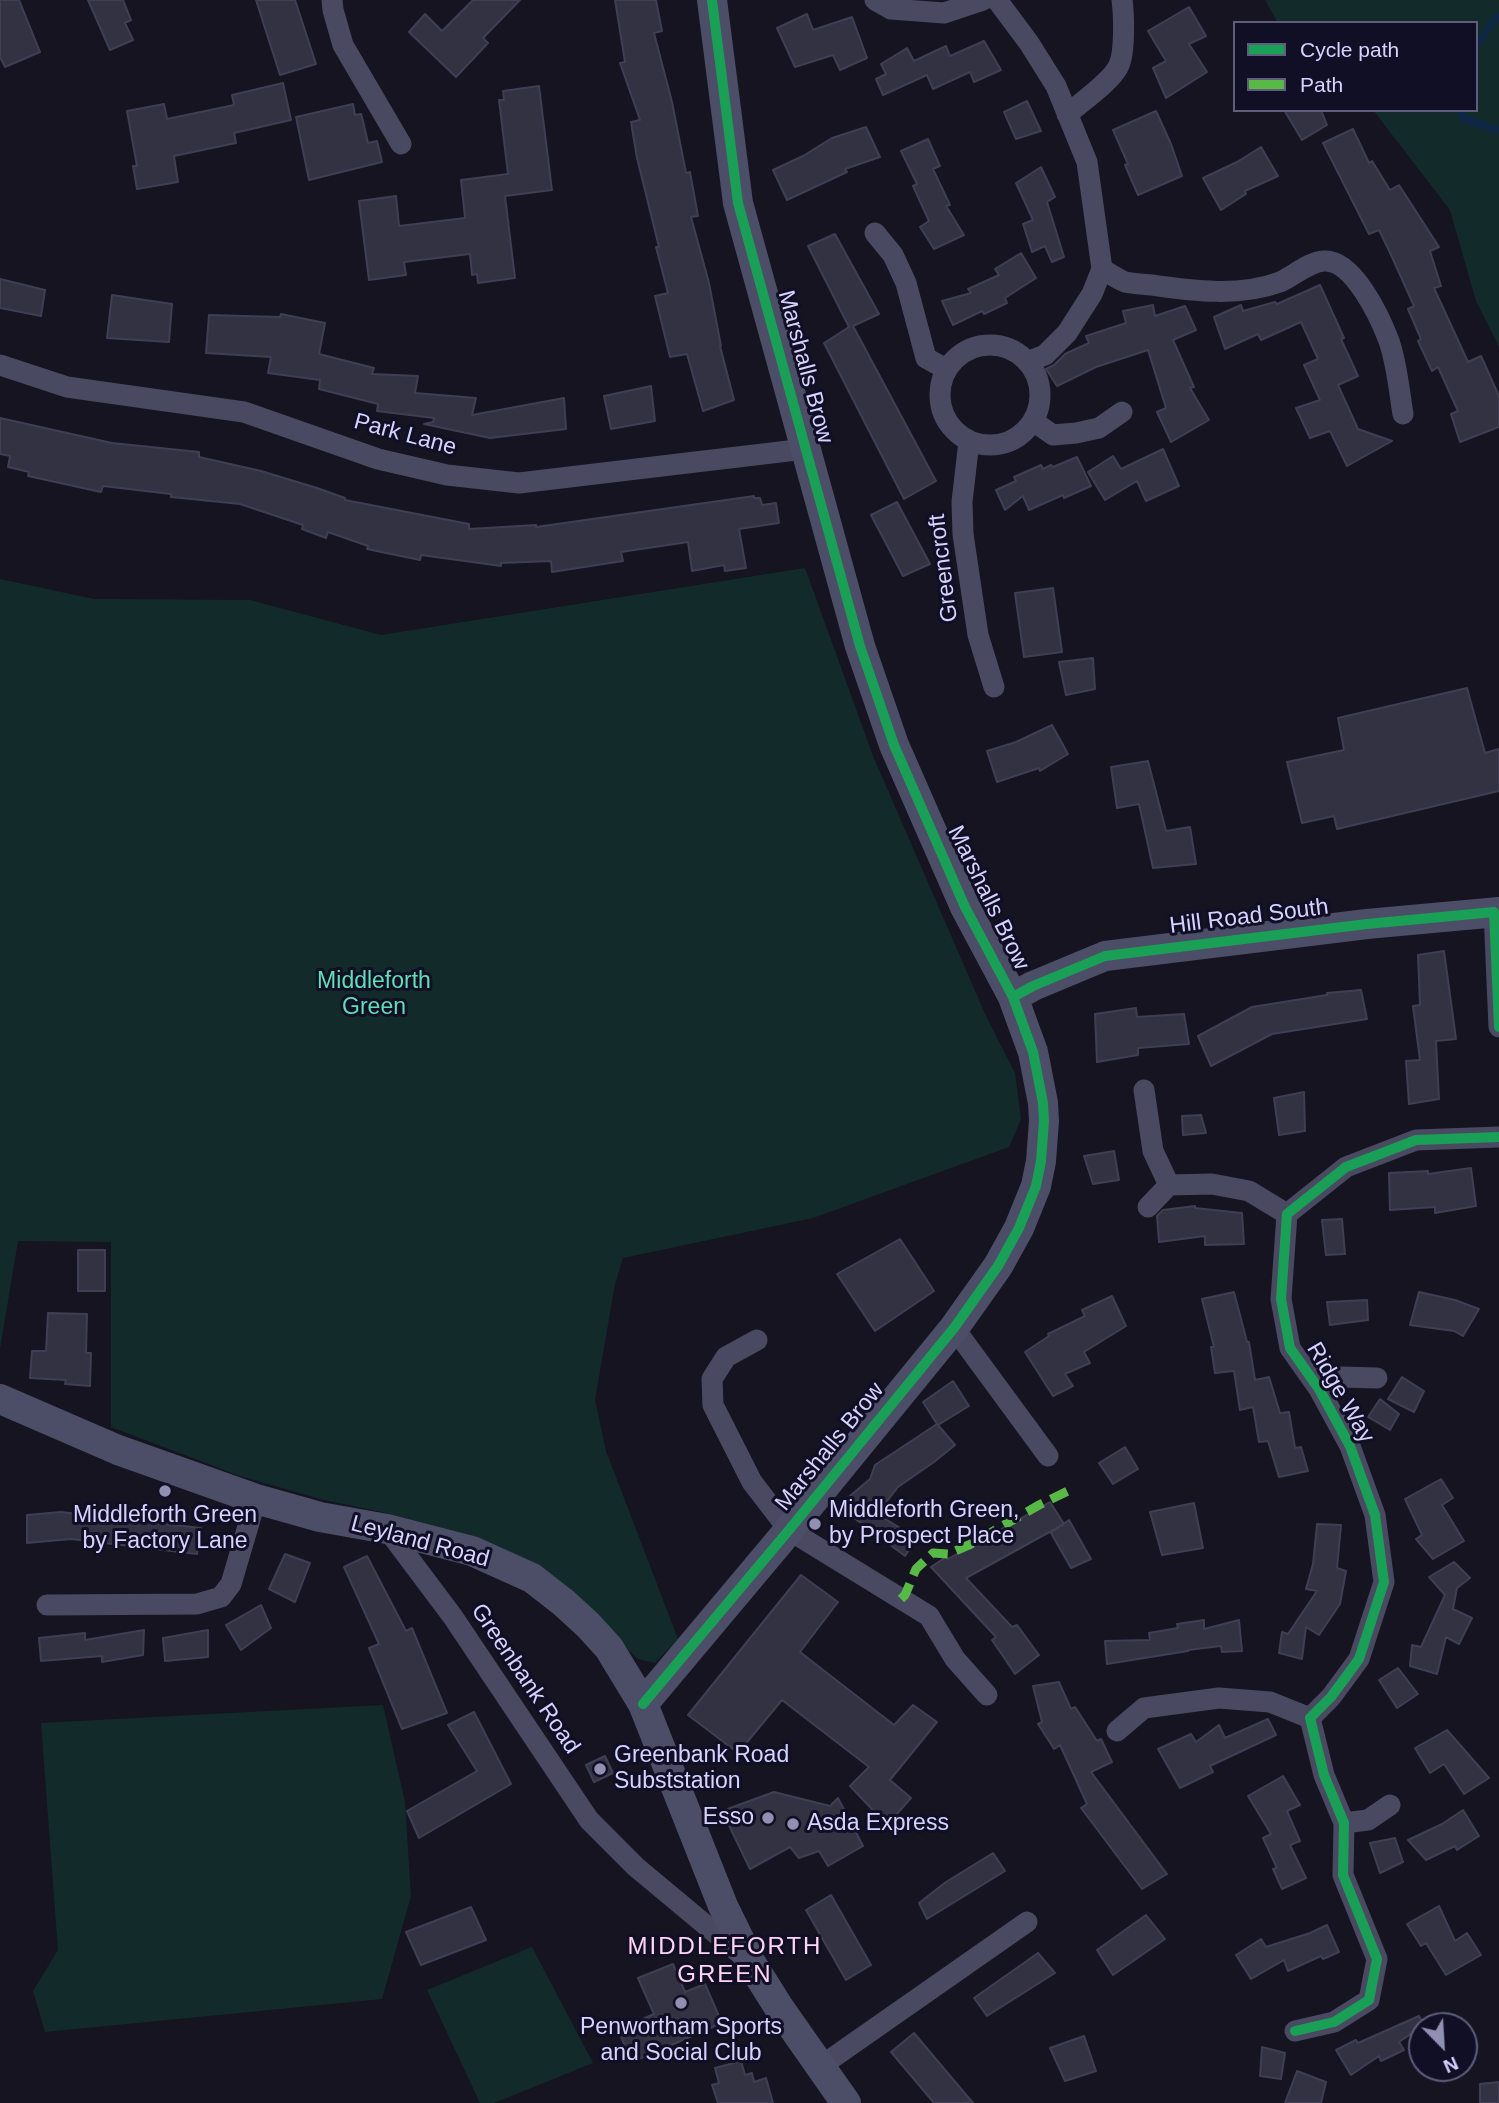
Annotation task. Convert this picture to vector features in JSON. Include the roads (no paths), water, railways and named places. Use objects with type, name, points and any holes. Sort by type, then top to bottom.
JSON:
[{"type":"street","points":[[332,0],[332,10],[343,45],[401,144]]},
{"type":"street","name":"Marshalls Brow","points":[[643,1704],[954,1328],[998,1266],[1019,1228],[1035,1186],[1041,1161],[1044,1103],[1032,1052],[1013,998],[965,907],[894,745],[860,646],[738,203],[712,0]]},
{"type":"street","points":[[876,0],[891,9],[944,13],[983,0]]},
{"type":"street","points":[[997,0],[1056,86],[1087,162],[1102,269],[1092,294],[1067,333],[1045,355],[1027,362]]},
{"type":"street","points":[[1067,114],[1097,90],[1119,65],[1125,21],[1122,0]]},
{"type":"street","points":[[876,233],[893,255],[906,283],[926,358],[946,369]]},
{"type":"street","points":[[1102,269],[1124,281],[1215,291],[1253,288],[1280,282],[1324,261],[1339,265],[1356,281],[1374,308],[1389,342],[1403,414]]},
{"type":"street","points":[[985,345],[1001,346],[1015,352],[1027,362],[1036,375],[1040,390],[1039,406],[1033,421],[1024,432],[1004,443],[983,445],[969,441],[955,432],[944,418],[939,402],[940,386],[946,369],[956,357],[985,345]]},
{"type":"street","name":"Park Lane","points":[[0,365],[67,387],[244,412],[378,459],[447,475],[519,483],[804,449]]},
{"type":"street","points":[[1033,421],[1053,435],[1076,433],[1099,428],[1122,412]]},
{"type":"street","name":"Greencroft","points":[[969,441],[962,502],[963,534],[978,635],[994,687]]},
{"type":"street","points":[[1497,912],[1499,1027]]},
{"type":"street","name":"Hill Road South","points":[[1013,998],[1033,986],[1105,956],[1367,923],[1497,912]]},
{"type":"street","points":[[1144,1090],[1153,1151],[1169,1185]]},
{"type":"street","points":[[1148,1207],[1169,1185],[1212,1184],[1249,1191],[1287,1214],[1346,1167],[1416,1140],[1499,1137]]},
{"type":"street","name":"Ridge Way","points":[[1287,1214],[1281,1298],[1290,1348],[1319,1389],[1350,1446],[1375,1515],[1384,1582],[1359,1659],[1331,1697],[1310,1718]]},
{"type":"street","points":[[954,1328],[1048,1456]]},
{"type":"street","points":[[757,1340],[726,1357],[712,1379],[713,1405],[751,1482],[789,1530],[929,1616],[956,1659],[987,1695]]},
{"type":"street","name":"Ridge Way","points":[[1319,1389],[1340,1377],[1377,1378]]},
{"type":"street","name":"Leyland Road","points":[[0,1399],[118,1450],[256,1499],[320,1517],[387,1529],[472,1550],[532,1578],[588,1625],[609,1648],[643,1704],[723,1906],[751,1963],[846,2103]]},
{"type":"street","points":[[47,1605],[197,1604],[220,1597],[232,1584],[256,1499]]},
{"type":"street","name":"Greenbank Road","points":[[387,1529],[453,1617],[589,1821],[636,1867],[751,1963]]},
{"type":"street","points":[[1118,1731],[1144,1708],[1219,1699],[1270,1702],[1310,1718],[1324,1775],[1344,1823],[1343,1875],[1377,1959],[1369,2000],[1334,2022],[1295,2031]]},
{"type":"street","points":[[1344,1823],[1368,1820],[1390,1805]]},
{"type":"street","points":[[821,2066],[1027,1922]]},
{"type":"waterway","points":[[1478,43],[1497,16]]},
{"type":"waterway","points":[[1461,112],[1463,118],[1499,131]]},
{"type":"place","name":"Middleforth Green by Factory Lane","points":[[165,1491]]},
{"type":"place","name":"Middleforth Green, by Prospect Place","points":[[815,1524]]},
{"type":"place","name":"Greenbank Road Subststation","points":[[600,1769]]},
{"type":"place","name":"Esso","points":[[768,1818]]},
{"type":"place","name":"Asda Express","points":[[793,1824]]},
{"type":"place","name":"Penwortham Sports and Social Club","points":[[681,2003]]},
{"type":"district","name":"MIDDLEFORTH GREEN","points":[[725,1961]]},
{"type":"park label","name":"Middleforth Green","points":[[374,995]]}]
